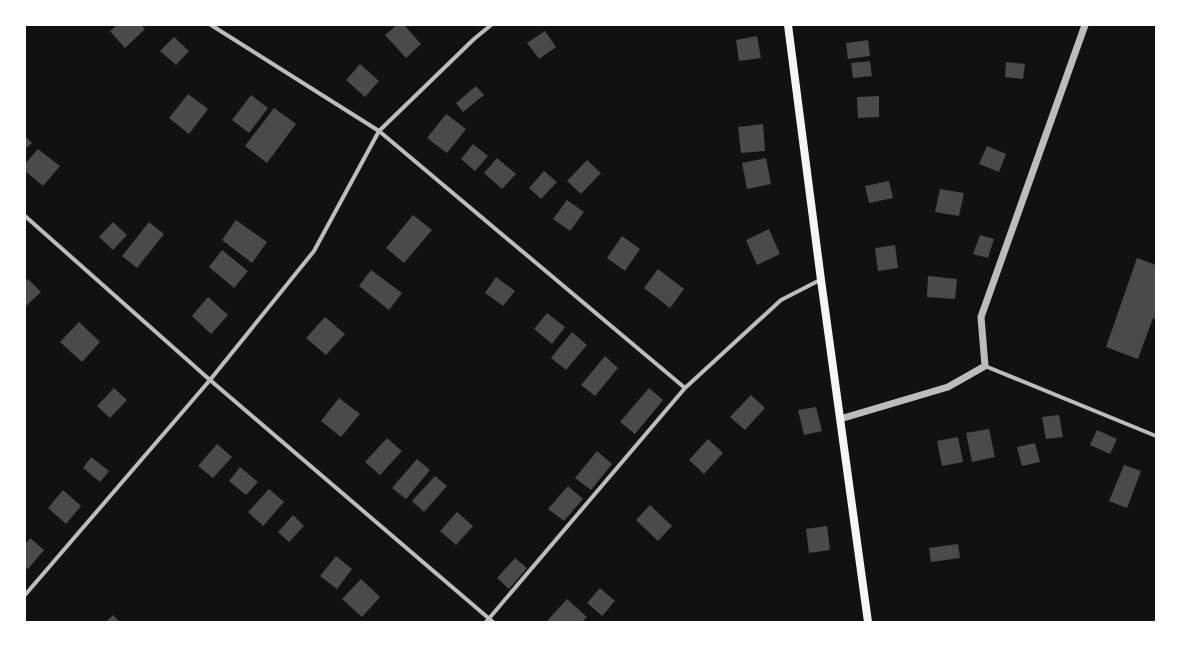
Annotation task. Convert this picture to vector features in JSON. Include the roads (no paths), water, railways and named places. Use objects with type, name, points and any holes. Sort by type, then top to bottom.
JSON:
[{"type":"main road","points":[[788,25],[868,622]]},
{"type":"street","points":[[211,25],[379,131],[685,388]]},
{"type":"street","points":[[25,595],[210,380],[314,251],[379,131],[474,39],[491,25]]},
{"type":"street","points":[[985,366],[981,317],[1085,25]]},
{"type":"street","points":[[25,216],[210,380],[489,621],[685,388],[781,300],[821,280]]},
{"type":"street","points":[[840,419],[948,387],[985,366]]},
{"type":"street","points":[[985,366],[1156,436]]}]
